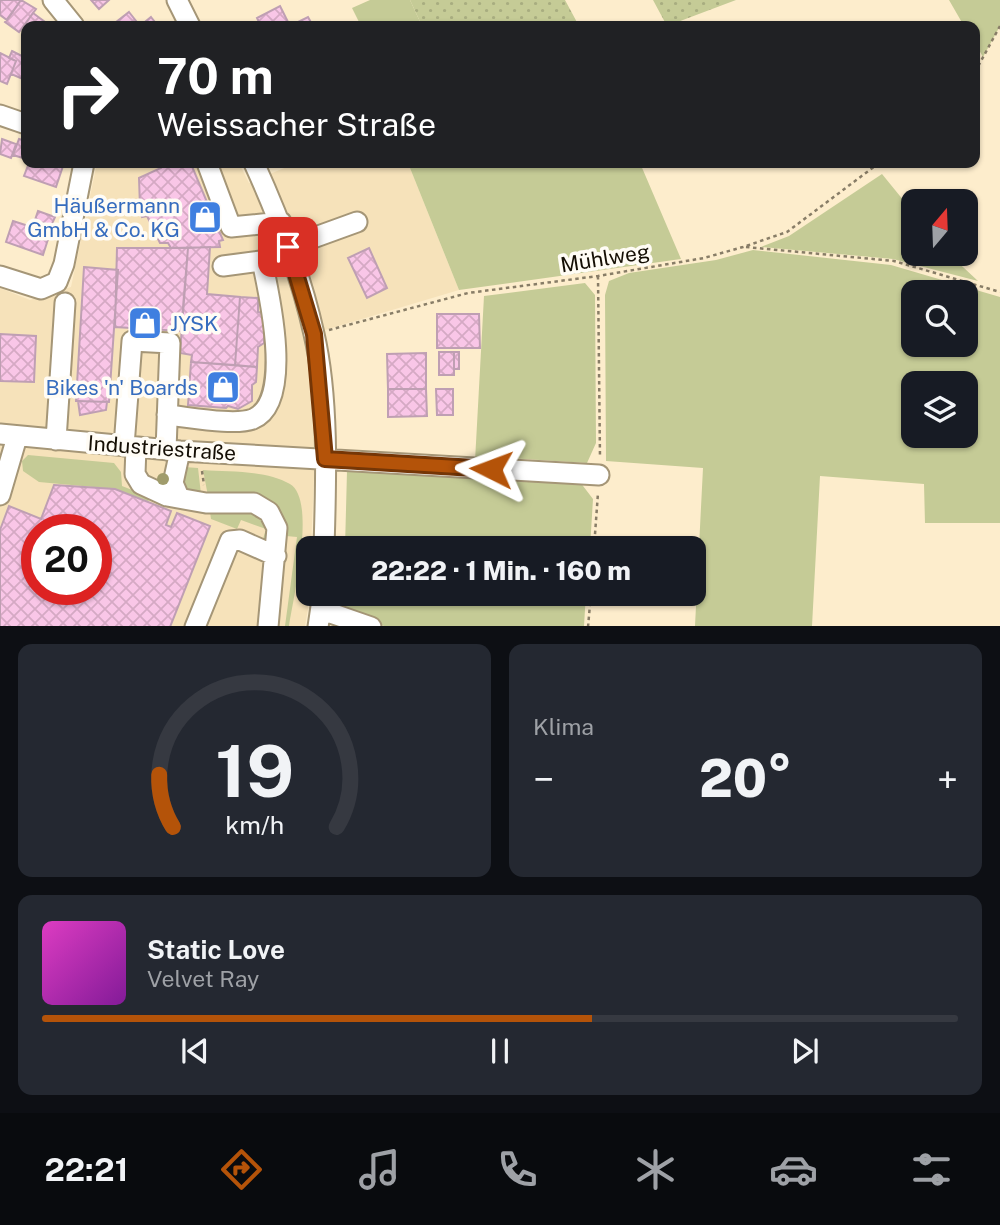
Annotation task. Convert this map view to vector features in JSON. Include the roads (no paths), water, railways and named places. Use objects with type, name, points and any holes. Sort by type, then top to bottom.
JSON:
[{"type":"street","points":[[53,0],[70,21]]},
{"type":"street","points":[[177,0],[188,21]]},
{"type":"street","points":[[0,115],[21,122]]},
{"type":"street","points":[[0,276],[41,289],[57,282],[64,264],[83,168]]},
{"type":"street","points":[[209,168],[231,227],[281,222]]},
{"type":"street","points":[[260,168],[281,222],[314,334],[325,459],[324,536]]},
{"type":"street","points":[[223,266],[262,261],[290,252],[357,222]]},
{"type":"street","points":[[167,415],[239,421],[254,418],[264,408],[276,368],[273,306],[262,261]]},
{"type":"street","points":[[57,440],[65,303]]},
{"type":"street","points":[[179,497],[173,482],[173,450],[167,415],[170,343],[132,341],[130,446],[135,474],[141,484],[161,494],[206,503],[242,502],[261,506],[269,512],[277,528],[268,626]]},
{"type":"street","points":[[0,495],[9,435]]},
{"type":"street","name":"Industriestraße","points":[[9,435],[173,450],[600,475]]},
{"type":"street","points":[[195,626],[230,541],[240,540],[276,556]]},
{"type":"street","points":[[321,610],[371,626]]},
{"type":"place","name":"Häußermann GmbH & Co. KG","points":[[205,217]]},
{"type":"place","name":"JYSK","points":[[145,323]]},
{"type":"place","name":"Bikes 'n' Boards","points":[[223,387]]}]
